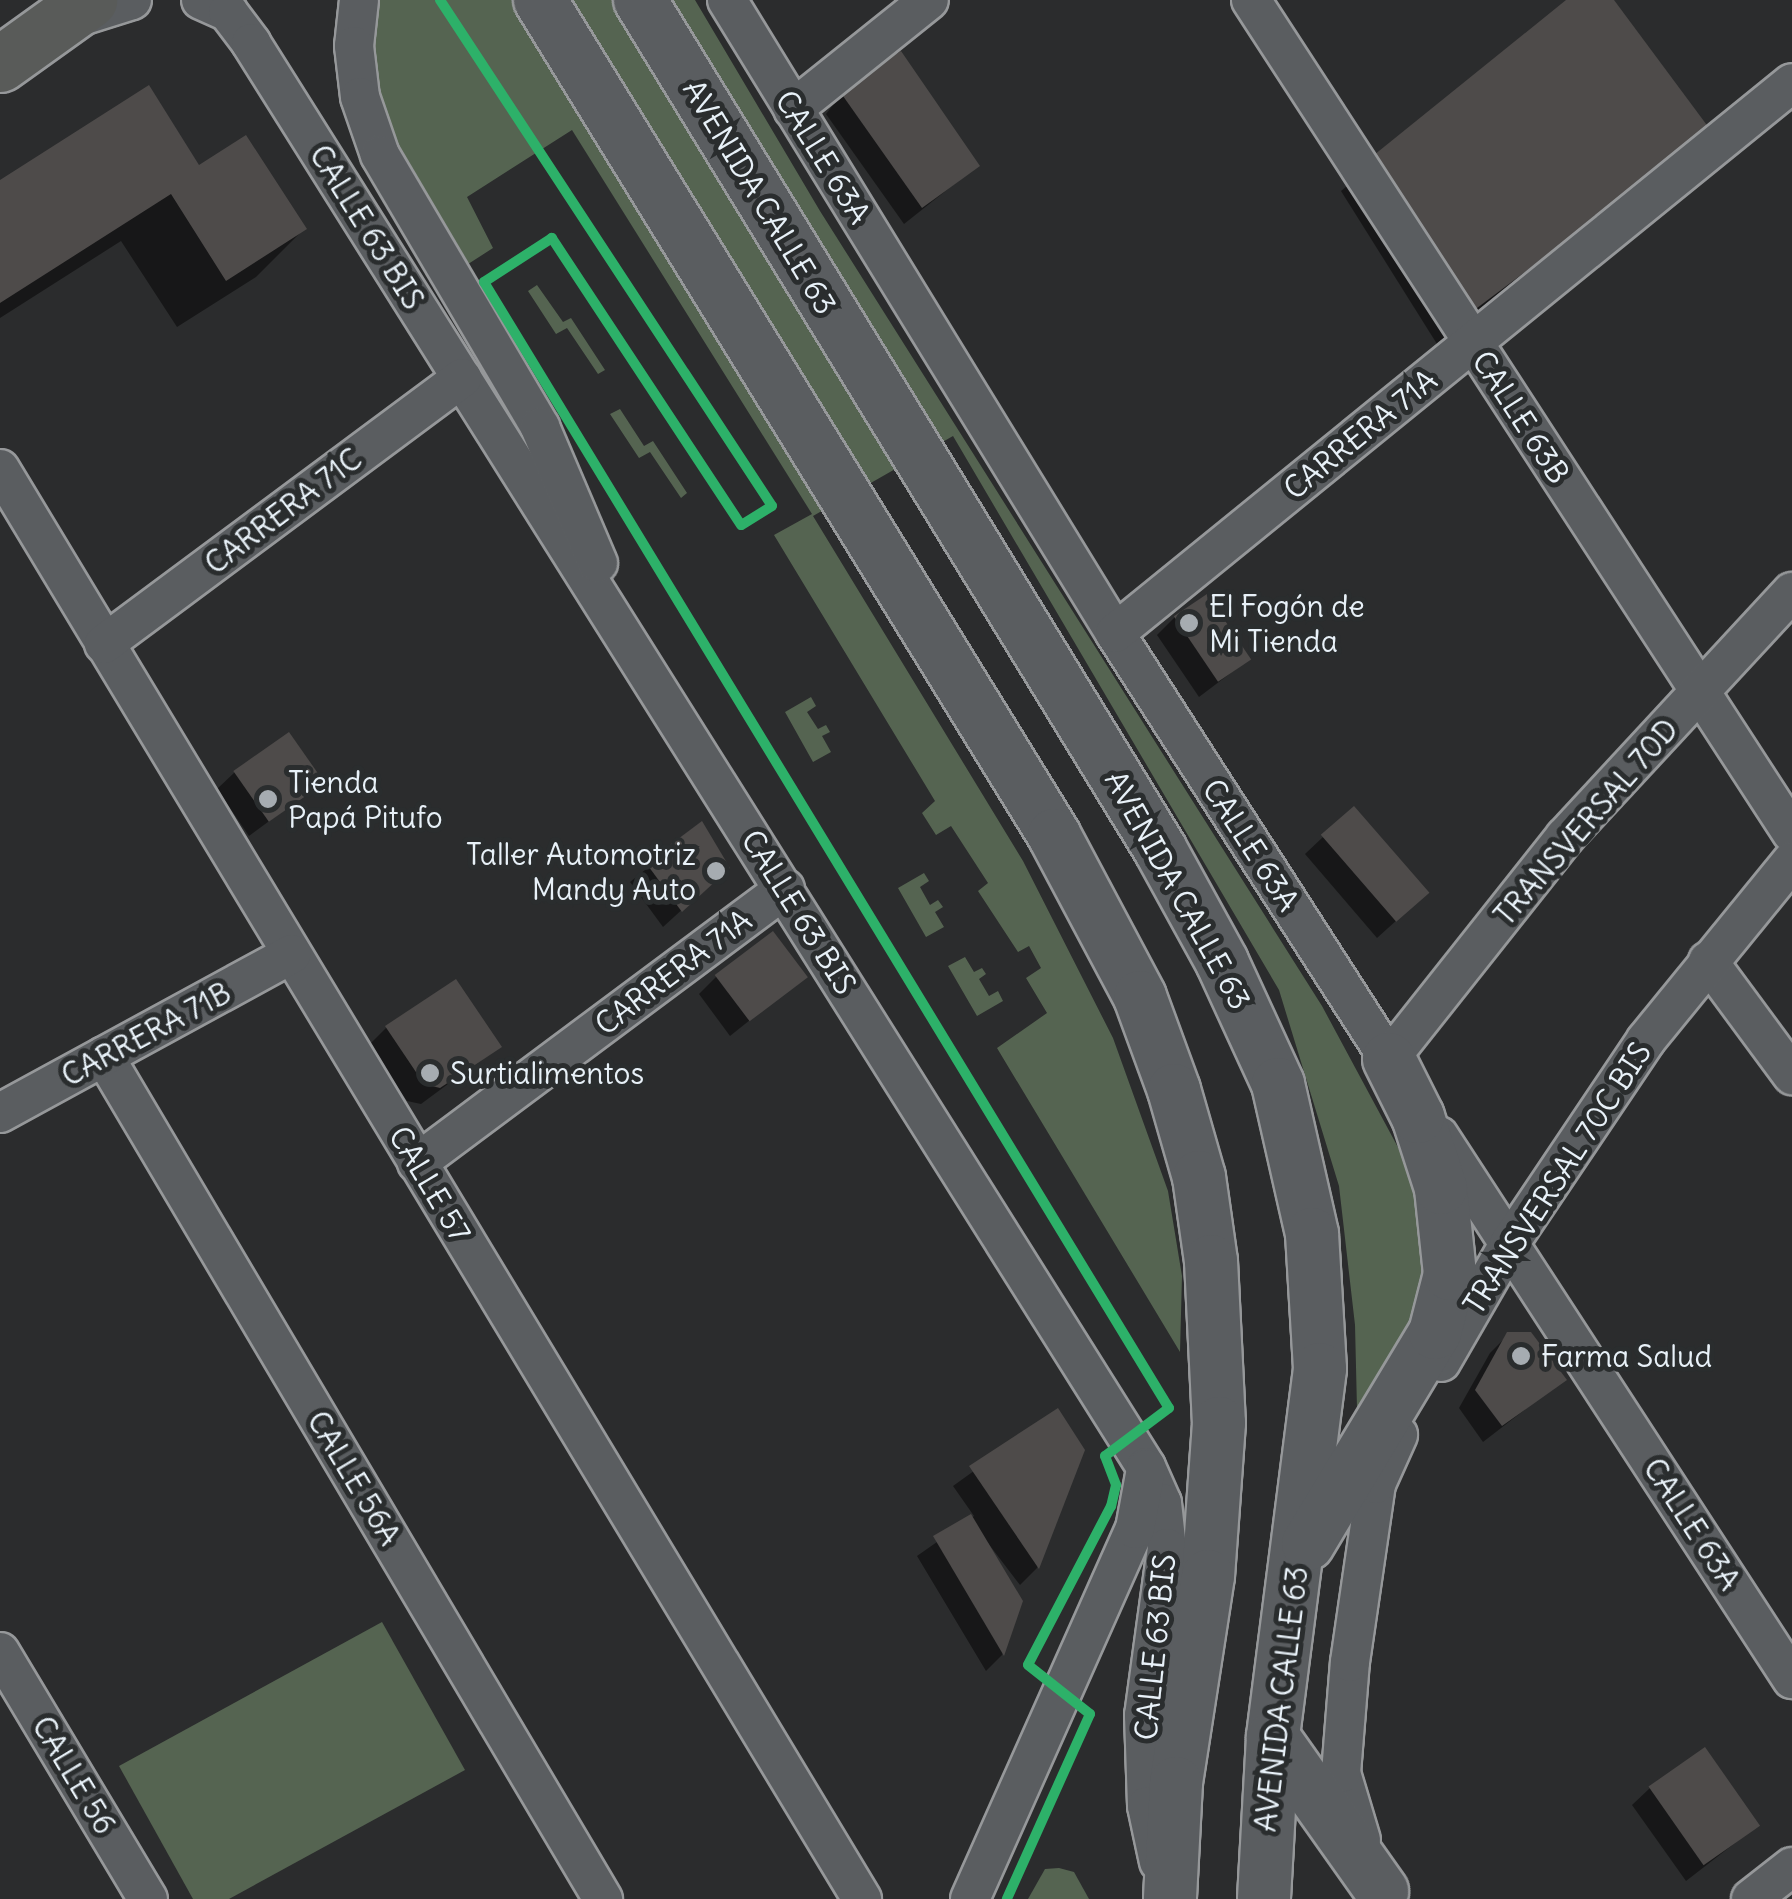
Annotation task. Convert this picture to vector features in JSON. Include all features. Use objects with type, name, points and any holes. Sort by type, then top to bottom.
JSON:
[{"type":"highway","points":[[0,64],[73,12]]},
{"type":"main road","points":[[540,0],[1054,835],[1140,997],[1198,1177],[1212,1260],[1219,1352],[1214,1508],[1180,1743],[1169,1899]]},
{"type":"main road","name":"AVENIDA CALLE 63","points":[[640,0],[1120,784],[1254,1025],[1299,1168],[1312,1234],[1320,1369],[1273,1737],[1264,1899]]},
{"type":"main road","points":[[1297,1563],[1423,1354],[1445,1303],[1449,1246],[1441,1188],[1418,1117],[1389,1059]]},
{"type":"main road","points":[[1273,1737],[1384,1895]]},
{"type":"street","points":[[73,12],[132,0]]},
{"type":"street","name":"CALLE 63 BIS","points":[[201,0],[228,12],[252,43],[1146,1466],[1162,1503],[1167,1548],[1144,1761],[1169,1899]]},
{"type":"street","points":[[359,0],[354,46],[360,97],[380,154],[557,458],[632,648]]},
{"type":"street","name":"CALLE 63A","points":[[727,0],[1115,633],[1792,1678]]},
{"type":"street","points":[[794,109],[929,0]]},
{"type":"street","name":"CALLE 63B","points":[[1251,0],[1792,833]]},
{"type":"street","name":"CARRERA 71A","points":[[1115,633],[1792,83]]},
{"type":"street","name":"CARRERA 71C","points":[[104,644],[462,378]]},
{"type":"street","name":"CALLE 57","points":[[0,469],[862,1899]]},
{"type":"street","name":"TRANSVERSAL 70D","points":[[1389,1059],[1565,837],[1792,592]]},
{"type":"street","name":"TRANSVERSAL 70C BIS","points":[[1384,1895],[1341,1773],[1369,1522],[1385,1461],[1509,1244],[1646,1040],[1792,862]]},
{"type":"street","name":"CARRERA 71A","points":[[417,1163],[785,889]]},
{"type":"street","name":"CARRERA 71B","points":[[0,1112],[292,954]]},
{"type":"street","points":[[1708,961],[1792,1075]]},
{"type":"street","name":"CALLE 56A","points":[[104,1056],[603,1899]]},
{"type":"street","points":[[970,1899],[1135,1529],[1146,1466]]},
{"type":"street","name":"CALLE 56","points":[[0,1652],[148,1899]]},
{"type":"street","points":[[1751,1899],[1792,1868]]},
{"type":"green space","points":[[379,0],[695,0],[820,211],[1322,1006],[1407,1164],[1431,1236],[1426,1307],[1378,1403],[1357,1409],[1355,1325],[1339,1186],[1279,990],[953,436],[813,516],[1023,861],[1113,1038],[1168,1191],[1182,1276],[1180,1352],[997,1048],[1047,1013],[1026,978],[1041,968],[1029,946],[1018,952],[978,891],[988,883],[951,826],[936,835],[922,813],[935,801],[774,535],[812,514],[572,130],[467,197],[493,248],[462,268],[395,141],[375,76],[372,22]]},
{"type":"green space","points":[[537,285],[563,322],[571,318],[605,370],[598,374],[567,328],[556,334],[528,291]]},
{"type":"green space","points":[[620,409],[644,446],[653,441],[687,493],[681,498],[650,452],[639,458],[610,414]]},
{"type":"green space","points":[[811,697],[816,706],[807,712],[818,729],[826,725],[830,732],[822,736],[831,752],[813,762],[785,712]]},
{"type":"green space","points":[[924,873],[929,881],[920,887],[930,905],[938,900],[943,907],[935,912],[944,927],[926,937],[898,888]]},
{"type":"green space","points":[[965,957],[974,972],[982,968],[986,974],[979,979],[989,996],[998,991],[1003,1001],[977,1016],[948,966]]},
{"type":"green space","points":[[382,1622],[465,1770],[229,1899],[193,1899],[119,1766]]},
{"type":"green space","points":[[1045,1869],[1074,1872],[1089,1899],[1028,1899]]},
{"type":"building","points":[[1566,0],[1614,0],[1712,132],[1473,311],[1374,155]]},
{"type":"building","points":[[901,51],[980,166],[922,208],[843,96],[846,84]]},
{"type":"building","points":[[149,85],[199,165],[246,135],[307,229],[226,281],[171,194],[0,303],[0,180]]},
{"type":"building","points":[[1207,594],[1251,659],[1218,682],[1174,616]]},
{"type":"building","points":[[289,732],[325,783],[269,822],[233,771]]},
{"type":"building","points":[[1354,806],[1429,893],[1396,922],[1321,835]]},
{"type":"building","points":[[702,821],[730,868],[682,912],[646,863]]},
{"type":"building","points":[[773,931],[808,977],[750,1021],[715,975]]},
{"type":"building","points":[[456,979],[502,1047],[440,1088],[424,1084],[385,1026]]},
{"type":"building","name":"Farma Salud","points":[[1507,1332],[1531,1332],[1567,1380],[1502,1426],[1475,1390]]},
{"type":"building","points":[[1058,1408],[1085,1450],[1039,1569],[969,1466]]},
{"type":"building","points":[[971,1514],[1023,1601],[1004,1656],[933,1536]]},
{"type":"building","points":[[1705,1747],[1760,1826],[1704,1865],[1648,1787]]},
{"type":"cycle path","points":[[440,0],[772,506],[741,525],[552,238],[484,282],[1169,1408],[1105,1456],[1116,1485],[1111,1506],[1028,1665],[1090,1714],[1007,1899]]},
{"type":"place","name":"El Fogón de Mi Tienda","points":[[1189,623]]},
{"type":"place","name":"Tienda Papá Pitufo","points":[[268,799]]},
{"type":"place","name":"Taller Automotriz Mandy Auto","points":[[716,871]]},
{"type":"place","name":"Surtialimentos","points":[[430,1073]]},
{"type":"place","name":"Farma Salud","points":[[1521,1356]]}]
